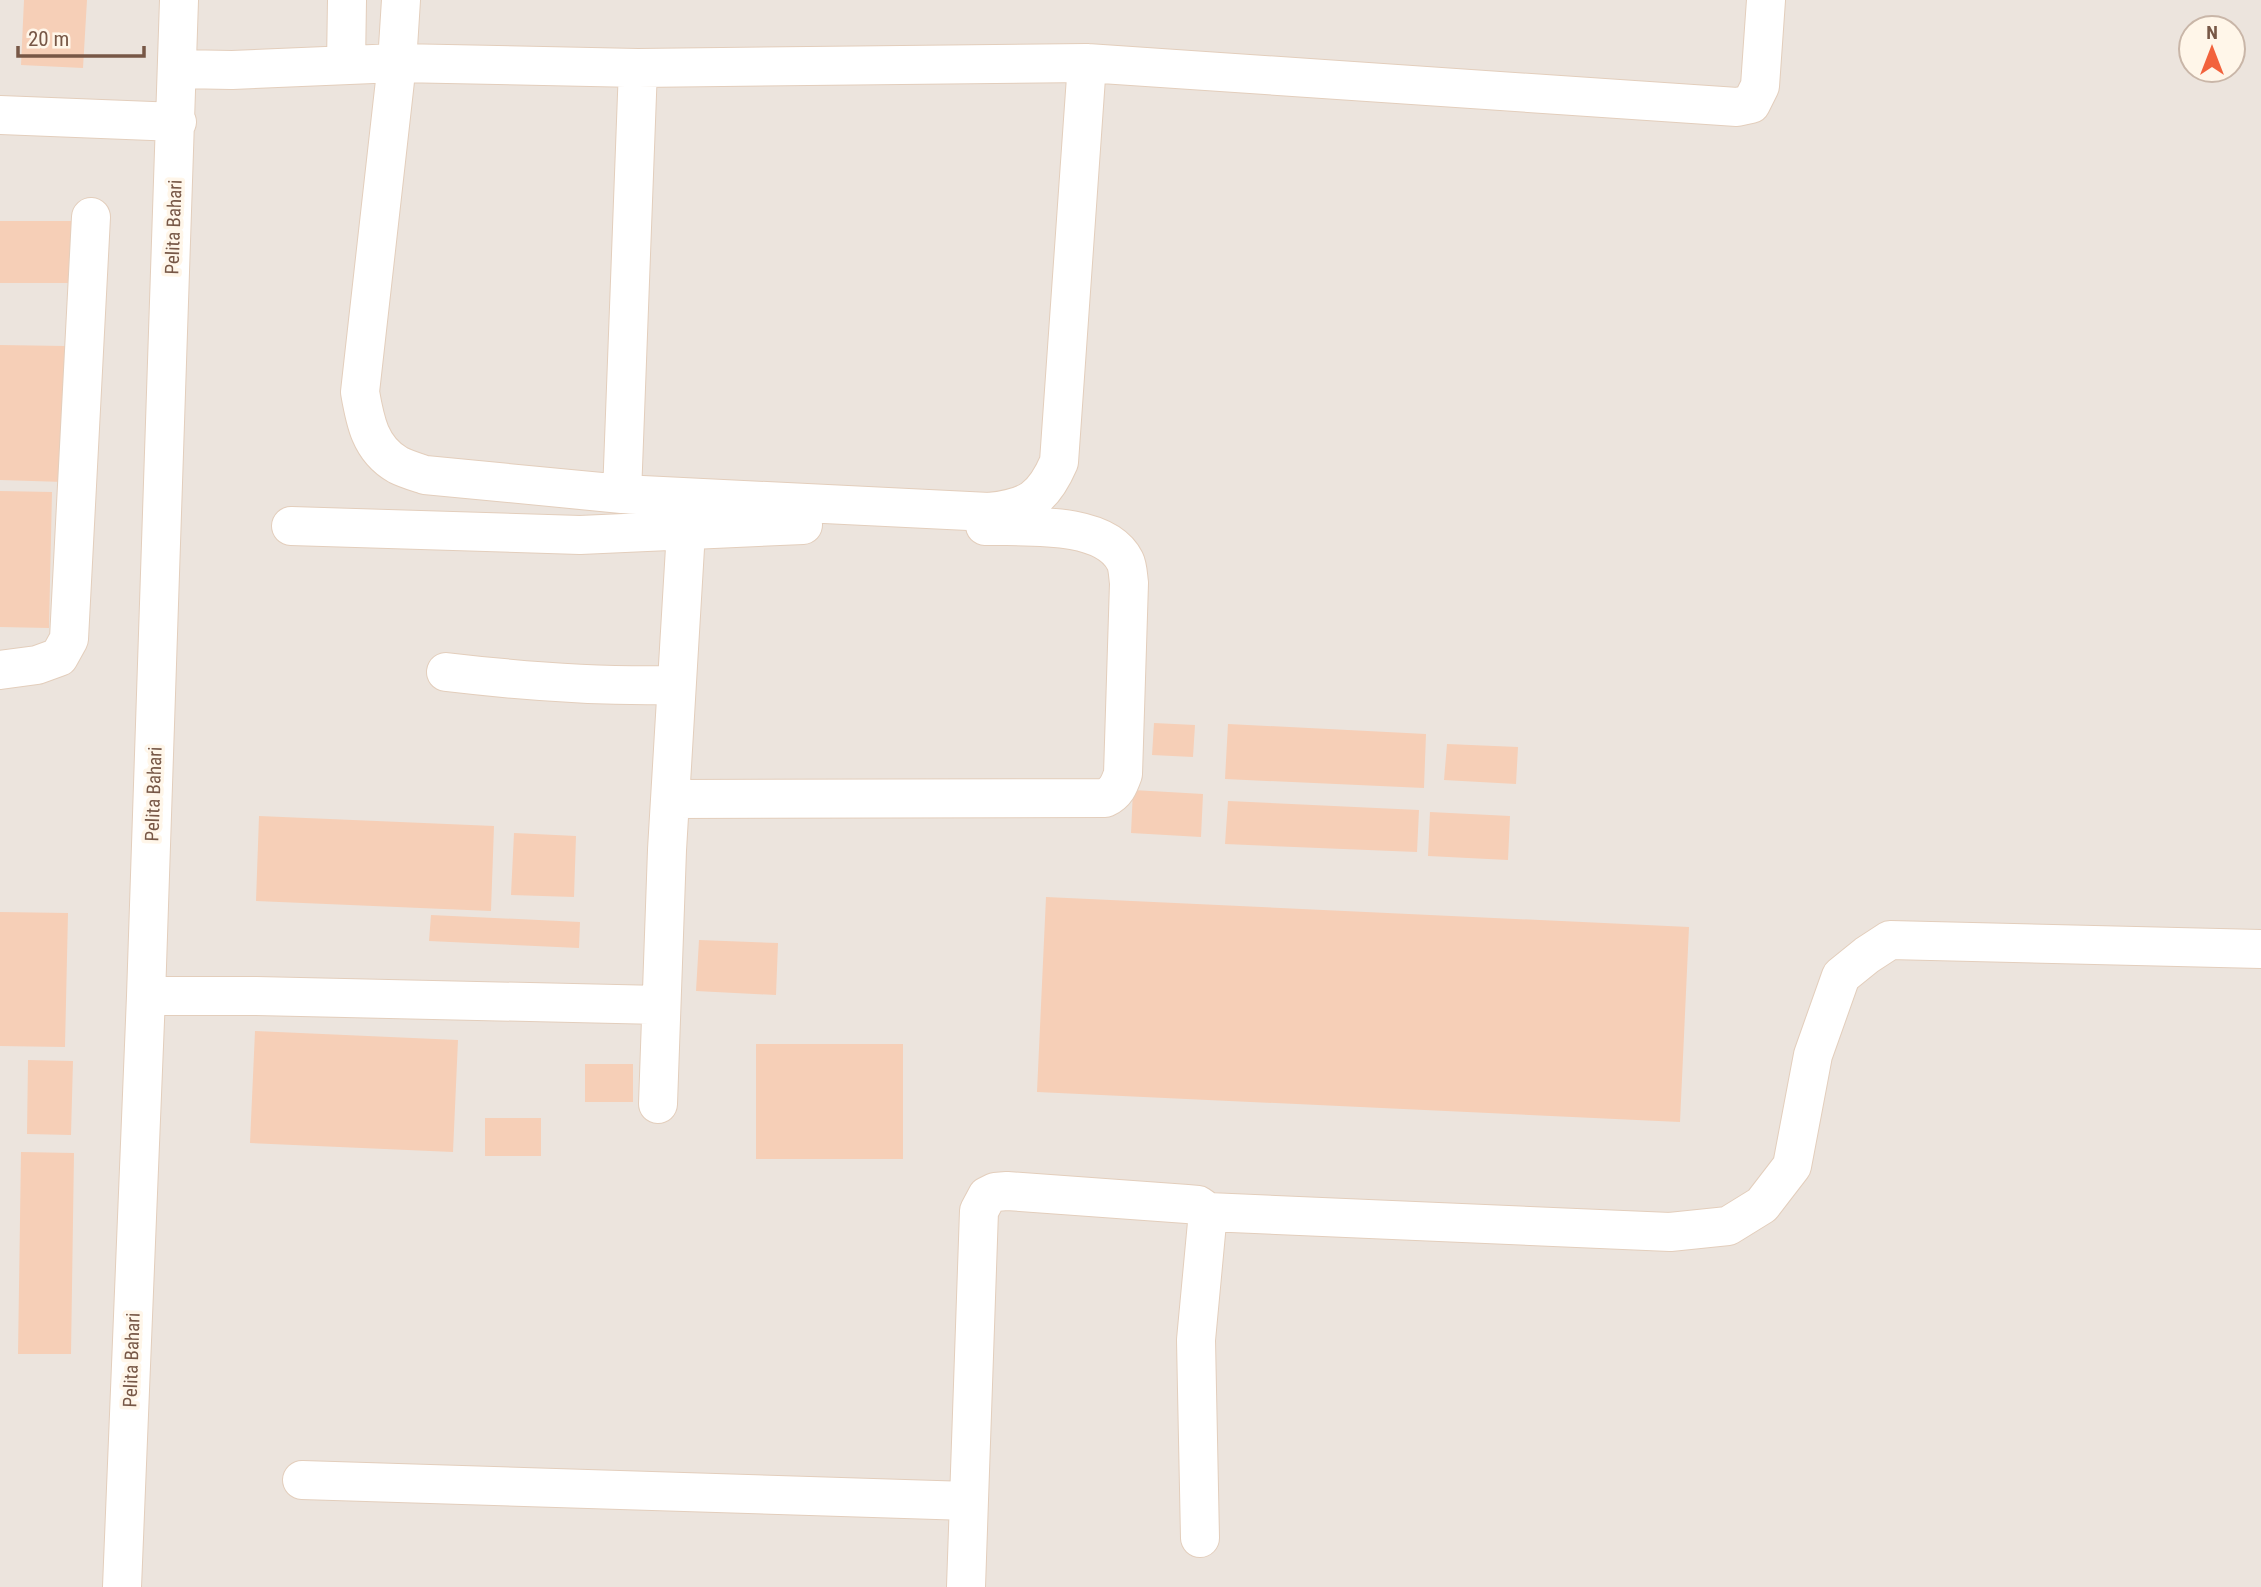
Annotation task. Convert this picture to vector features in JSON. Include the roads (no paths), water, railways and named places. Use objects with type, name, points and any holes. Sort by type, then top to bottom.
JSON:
[{"type":"lane","name":"Pelita Bahari","points":[[122,1587],[146,996],[179,0]]},
{"type":"lane","points":[[346,64],[347,0]]},
{"type":"lane","points":[[401,0],[397,63],[360,392],[366,425],[378,448],[398,465],[425,475],[622,494],[989,512],[1015,509],[1035,498],[1051,482],[1059,462],[1087,63]]},
{"type":"lane","points":[[178,69],[232,70],[397,63],[638,68],[1087,63],[1737,107],[1751,104],[1760,86],[1766,0]]},
{"type":"lane","points":[[622,494],[638,68]]},
{"type":"lane","points":[[0,116],[177,122]]},
{"type":"lane","points":[[0,670],[37,666],[59,657],[69,639],[91,217]]},
{"type":"lane","points":[[291,526],[580,534],[853,522],[1069,529],[1098,537],[1117,550],[1126,562],[1129,583],[1123,774],[1112,795],[1105,798],[670,799]]},
{"type":"lane","points":[[658,1104],[670,799],[686,531]]},
{"type":"lane","points":[[446,672],[530,681],[628,686],[676,685]]},
{"type":"lane","points":[[966,1587],[979,1211],[987,1196],[995,1192],[1031,1192],[1198,1205],[1208,1212],[1670,1232],[1728,1226],[1762,1205],[1792,1166],[1813,1055],[1841,976],[1890,940],[2261,949]]},
{"type":"lane","points":[[146,996],[660,1005]]},
{"type":"lane","points":[[1200,1538],[1196,1340],[1208,1212]]},
{"type":"lane","points":[[302,1480],[968,1501]]}]
